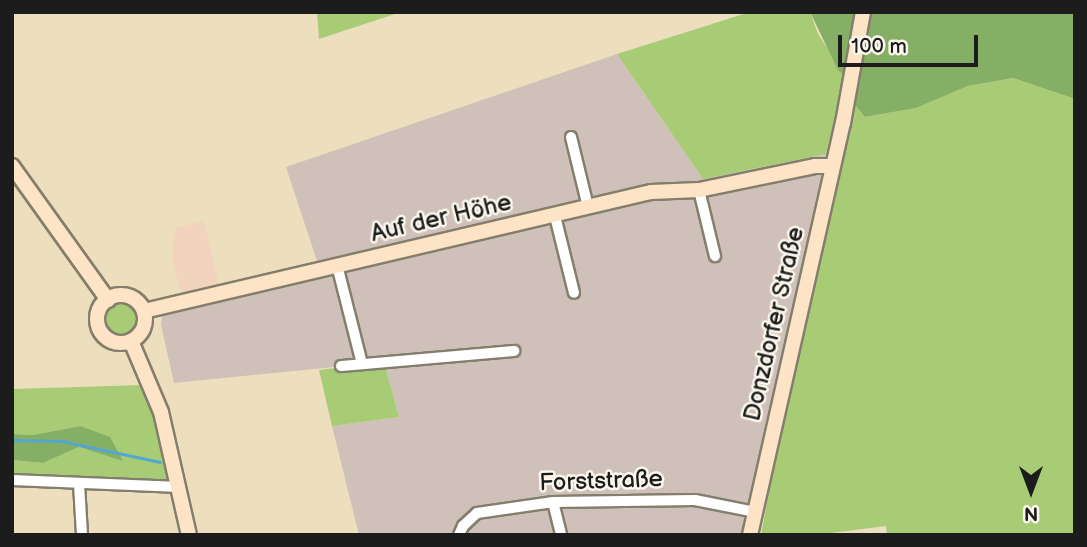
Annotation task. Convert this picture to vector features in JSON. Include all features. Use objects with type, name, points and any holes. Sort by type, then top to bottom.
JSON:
[{"type":"street","name":"Donzdorfer Straße","points":[[750,535],[842,123],[863,12]]},
{"type":"street","points":[[570,138],[588,207]]},
{"type":"street","points":[[12,166],[108,300]]},
{"type":"street","name":"Auf der Höhe","points":[[144,311],[651,192],[699,190],[815,166],[832,166]]},
{"type":"street","points":[[699,190],[715,256]]},
{"type":"street","points":[[555,216],[574,293]]},
{"type":"street","points":[[337,265],[362,364]]},
{"type":"street","points":[[128,296],[144,311],[142,330],[131,341],[117,342],[101,331],[99,312],[108,300],[128,296]]},
{"type":"street","points":[[131,341],[151,382],[180,487],[189,535]]},
{"type":"street","points":[[341,366],[514,351]]},
{"type":"street","points":[[12,480],[180,487]]},
{"type":"street","points":[[79,484],[82,535]]},
{"type":"street","name":"Forststraße","points":[[459,535],[463,526],[477,513],[501,507],[553,502],[695,500],[755,512]]},
{"type":"street","points":[[553,502],[561,535]]},
{"type":"shaded area","points":[[617,54],[703,179],[826,154],[744,535],[359,535],[332,426],[399,417],[384,362],[174,383],[161,325],[163,310],[321,273],[286,167]]},
{"type":"shaded area","points":[[204,221],[219,285],[181,293],[172,258],[175,228]]},
{"type":"green space","points":[[317,12],[401,12],[319,39]]},
{"type":"green space","points":[[750,12],[810,12],[818,34],[845,75],[826,154],[703,179],[617,54]]},
{"type":"green space","points":[[810,12],[1075,12],[1075,99],[1013,78],[968,86],[916,108],[865,117],[855,105],[852,80],[838,70]]},
{"type":"green space","points":[[1013,78],[1075,99],[1075,535],[887,535],[886,526],[815,535],[761,535],[782,422],[855,105],[865,117],[916,108],[968,86]]},
{"type":"green space","points":[[121,300],[135,305],[140,319],[135,333],[121,338],[107,333],[102,319],[107,305]]},
{"type":"green space","points":[[384,362],[399,417],[332,426],[319,370]]},
{"type":"green space","points":[[143,385],[150,389],[173,482],[12,477],[12,460],[43,463],[79,447],[122,460],[80,426],[33,435],[12,434],[12,389]]},
{"type":"green space","points":[[80,426],[110,437],[123,461],[79,447],[43,463],[12,460],[12,434],[33,435]]},
{"type":"waterway","points":[[12,440],[62,441],[160,462]]}]
